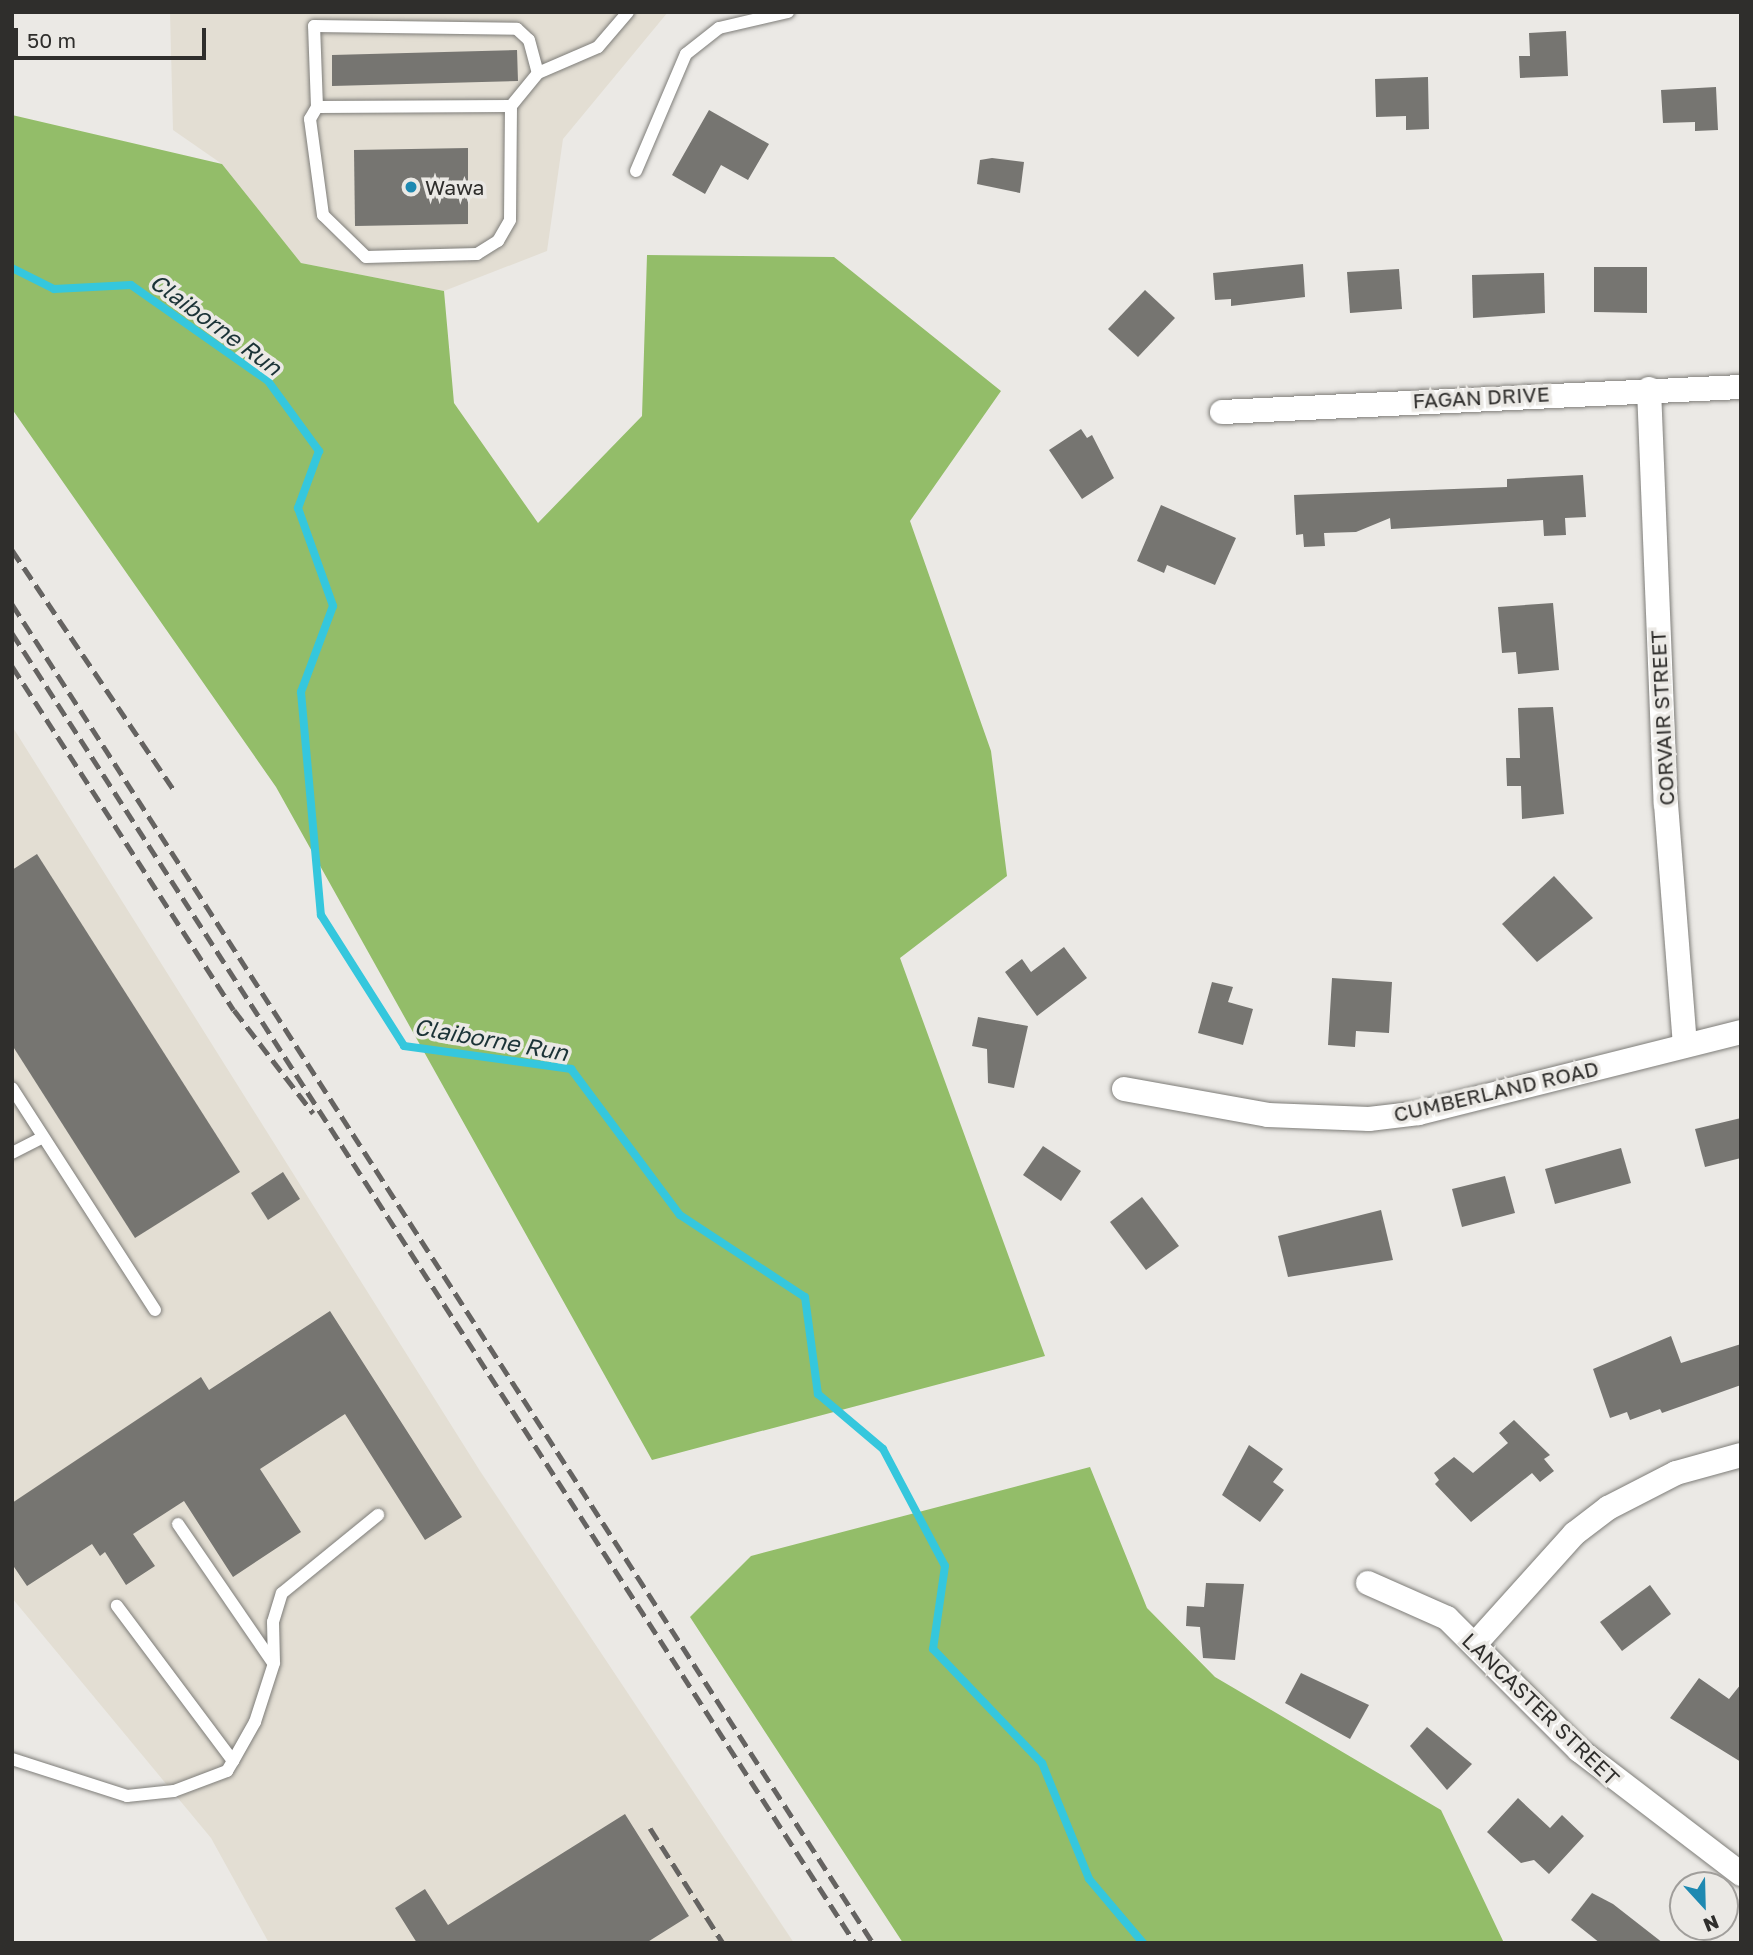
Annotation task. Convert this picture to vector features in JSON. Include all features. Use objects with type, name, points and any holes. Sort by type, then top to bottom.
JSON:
[{"type":"street","name":"FAGAN DRIVE","points":[[1222,412],[1649,389],[1741,387]]},
{"type":"street","name":"CORVAIR STREET","points":[[1649,389],[1666,804],[1685,1045]]},
{"type":"street","name":"CUMBERLAND ROAD","points":[[1124,1089],[1268,1115],[1369,1119],[1419,1113],[1741,1032]]},
{"type":"street","points":[[1476,1643],[1574,1534],[1608,1508],[1676,1473],[1741,1455]]},
{"type":"street","name":"LANCASTER STREET","points":[[1368,1583],[1409,1596],[1476,1643],[1599,1768],[1741,1874]]},
{"type":"lane","points":[[538,73],[529,40],[517,29],[314,26],[317,107],[310,119],[323,215],[366,257],[477,254],[498,241],[510,220],[511,106],[538,73],[598,47],[628,12]]},
{"type":"lane","points":[[636,172],[693,46],[719,28],[788,12]]},
{"type":"lane","points":[[317,107],[511,106]]},
{"type":"lane","points":[[12,1088],[41,1138],[155,1310]]},
{"type":"lane","points":[[12,1153],[41,1138]]},
{"type":"lane","points":[[12,1759],[128,1796],[174,1791],[227,1771],[255,1722],[274,1663],[273,1622],[282,1593],[379,1515]]},
{"type":"lane","points":[[178,1524],[274,1663]]},
{"type":"lane","points":[[117,1606],[233,1761]]},
{"type":"shaded area","points":[[170,12],[668,12],[563,139],[547,251],[444,291],[301,263],[222,164],[173,130]]},
{"type":"shaded area","points":[[12,726],[480,1471],[794,1943],[269,1943],[211,1838],[12,1598]]},
{"type":"green space","points":[[12,115],[222,164],[301,263],[444,291],[454,403],[538,523],[642,416],[647,255],[834,257],[1001,391],[910,521],[991,751],[1007,876],[900,958],[1045,1356],[652,1460],[276,787],[12,409]]},
{"type":"green space","points":[[1090,1467],[1147,1608],[1215,1677],[1441,1810],[1504,1943],[903,1943],[690,1617],[751,1556]]},
{"type":"building","points":[[1566,31],[1568,76],[1520,78],[1519,56],[1530,56],[1529,33]]},
{"type":"building","points":[[517,50],[518,81],[332,86],[332,55]]},
{"type":"building","points":[[1428,77],[1429,129],[1406,130],[1406,116],[1376,117],[1375,79]]},
{"type":"building","points":[[1716,87],[1718,130],[1695,131],[1695,122],[1663,123],[1661,90]]},
{"type":"building","points":[[709,110],[769,144],[748,180],[721,165],[705,194],[672,175]]},
{"type":"building","name":"Wawa","points":[[468,148],[468,224],[355,226],[354,150]]},
{"type":"building","points":[[992,158],[1024,162],[1020,193],[977,184],[980,160]]},
{"type":"building","points":[[1303,264],[1305,297],[1231,306],[1231,299],[1215,300],[1213,273]]},
{"type":"building","points":[[1594,267],[1647,267],[1647,313],[1594,312]]},
{"type":"building","points":[[1399,269],[1402,309],[1350,313],[1347,272]]},
{"type":"building","points":[[1544,273],[1545,313],[1473,318],[1472,275]]},
{"type":"building","points":[[1145,290],[1175,318],[1138,357],[1108,329]]},
{"type":"building","points":[[1081,429],[1087,438],[1092,435],[1114,478],[1082,499],[1049,450]]},
{"type":"building","points":[[1583,475],[1586,517],[1565,518],[1566,535],[1544,536],[1543,520],[1391,529],[1390,518],[1356,532],[1324,533],[1325,546],[1304,547],[1303,534],[1296,535],[1294,495],[1507,487],[1507,479]]},
{"type":"building","points":[[1161,505],[1236,538],[1215,585],[1167,565],[1164,573],[1137,561]]},
{"type":"building","points":[[1553,603],[1559,670],[1518,674],[1516,652],[1502,653],[1498,607]]},
{"type":"building","points":[[1553,707],[1564,814],[1522,819],[1521,786],[1507,786],[1506,758],[1520,758],[1518,708]]},
{"type":"building","points":[[37,854],[240,1172],[135,1238],[12,1045],[12,870]]},
{"type":"building","points":[[1554,876],[1593,918],[1537,962],[1502,924]]},
{"type":"building","points":[[1064,947],[1087,978],[1037,1016],[1005,972],[1022,959],[1031,972]]},
{"type":"building","points":[[1332,978],[1392,982],[1389,1033],[1356,1031],[1355,1047],[1328,1045]]},
{"type":"building","points":[[1212,982],[1233,987],[1228,1002],[1253,1009],[1243,1045],[1198,1033]]},
{"type":"building","points":[[978,1017],[1028,1026],[1014,1088],[988,1083],[987,1049],[972,1046]]},
{"type":"building","points":[[1741,1118],[1741,1158],[1705,1167],[1695,1129]]},
{"type":"building","points":[[1043,1146],[1081,1171],[1061,1201],[1023,1175]]},
{"type":"building","points":[[1621,1148],[1631,1183],[1555,1204],[1545,1169]]},
{"type":"building","points":[[283,1172],[300,1199],[268,1220],[251,1193]]},
{"type":"building","points":[[1505,1176],[1515,1213],[1462,1227],[1452,1189]]},
{"type":"building","points":[[1142,1197],[1179,1246],[1146,1270],[1110,1222]]},
{"type":"building","points":[[1381,1210],[1393,1260],[1288,1277],[1278,1236]]},
{"type":"building","points":[[330,1311],[462,1517],[425,1540],[345,1414],[260,1469],[301,1532],[233,1577],[184,1501],[133,1534],[155,1566],[126,1585],[105,1552],[100,1556],[92,1544],[27,1586],[12,1564],[12,1503],[201,1377],[209,1390]]},
{"type":"building","points":[[1671,1336],[1681,1363],[1741,1344],[1741,1385],[1662,1413],[1660,1409],[1630,1420],[1627,1412],[1610,1418],[1593,1369]]},
{"type":"building","points":[[1514,1420],[1550,1455],[1544,1459],[1554,1471],[1540,1482],[1532,1473],[1471,1522],[1435,1484],[1439,1480],[1434,1473],[1454,1457],[1473,1473],[1508,1443],[1499,1433]]},
{"type":"building","points":[[1249,1445],[1283,1469],[1273,1482],[1284,1490],[1260,1522],[1222,1495]]},
{"type":"building","points":[[1206,1583],[1244,1584],[1235,1660],[1203,1658],[1200,1627],[1186,1626],[1187,1606],[1204,1607]]},
{"type":"building","points":[[1650,1585],[1671,1614],[1622,1651],[1600,1622]]},
{"type":"building","points":[[1301,1673],[1369,1705],[1350,1739],[1285,1703]]},
{"type":"building","points":[[1699,1678],[1729,1699],[1741,1684],[1741,1762],[1670,1718]]},
{"type":"building","points":[[1427,1727],[1472,1764],[1447,1790],[1410,1746]]},
{"type":"building","points":[[1518,1798],[1550,1828],[1562,1815],[1584,1836],[1549,1874],[1534,1860],[1521,1863],[1487,1832]]},
{"type":"building","points":[[625,1814],[689,1916],[646,1943],[417,1943],[395,1908],[425,1889],[448,1925]]},
{"type":"building","points":[[1592,1893],[1613,1904],[1663,1943],[1600,1943],[1571,1920]]},
{"type":"waterway","name":"Claiborne Run","points":[[12,268],[54,289],[131,285],[268,381],[319,451],[298,508],[333,606],[301,692],[321,915],[404,1046],[571,1069],[680,1215],[805,1297],[818,1394],[883,1449],[945,1566],[933,1649],[1042,1763],[1089,1879],[1143,1943]]},
{"type":"railway","points":[[12,550],[175,792]]},
{"type":"railway","points":[[12,604],[873,1943]]},
{"type":"railway","points":[[12,633],[855,1943]]},
{"type":"railway","points":[[12,666],[234,1010],[313,1113]]},
{"type":"railway","points":[[650,1828],[723,1943]]},
{"type":"place","name":"Wawa","points":[[411,187]]}]
